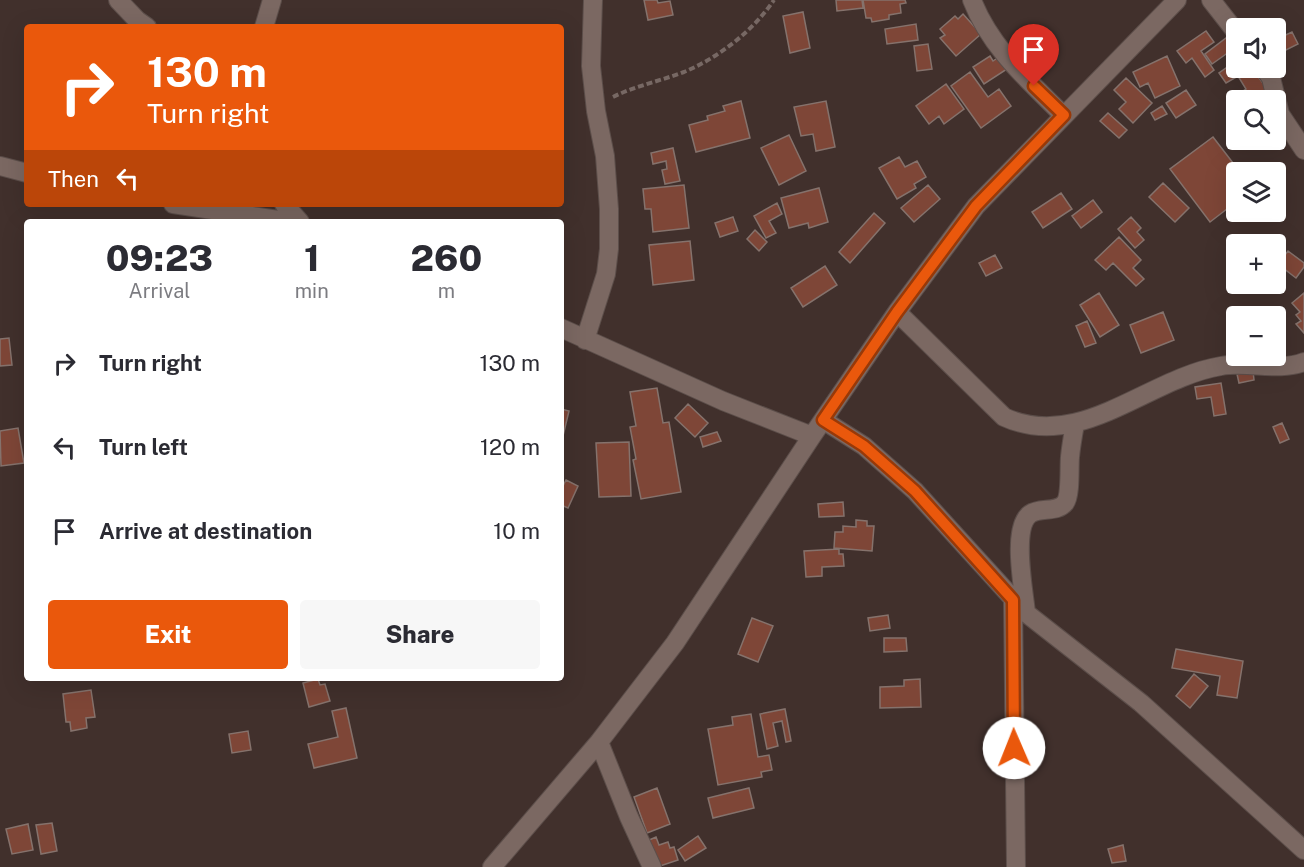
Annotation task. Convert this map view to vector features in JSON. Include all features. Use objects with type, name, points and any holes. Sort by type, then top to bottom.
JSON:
[{"type":"street","points":[[118,0],[143,24]]},
{"type":"street","points":[[265,24],[272,0]]},
{"type":"street","points":[[585,340],[606,274],[609,249],[605,156],[596,111],[591,66],[593,0]]},
{"type":"street","points":[[972,0],[980,19],[1005,57],[1064,115]]},
{"type":"street","points":[[492,867],[599,742],[675,644],[897,312],[976,206],[1177,0]]},
{"type":"street","points":[[1211,0],[1226,19]]},
{"type":"street","points":[[1271,78],[1280,114],[1304,150]]},
{"type":"street","points":[[0,166],[24,172]]},
{"type":"street","points":[[193,207],[272,219]]},
{"type":"street","points":[[287,207],[297,219]]},
{"type":"street","points":[[897,312],[1004,417],[1019,424],[1046,428],[1075,424],[1199,371],[1223,365],[1290,365],[1304,362]]},
{"type":"street","points":[[564,330],[723,401],[812,436]]},
{"type":"street","points":[[823,420],[864,446],[915,491],[1026,613],[1141,703],[1304,850]]},
{"type":"street","points":[[1026,613],[1020,549],[1021,529],[1024,519],[1034,512],[1061,506],[1068,497],[1070,455],[1075,424]]},
{"type":"street","points":[[1013,600],[1016,867]]},
{"type":"street","points":[[599,742],[652,867]]},
{"type":"path","points":[[596,111],[611,98],[625,91],[684,72],[712,58],[743,34],[774,0]]},
{"type":"building","points":[[644,0],[657,0],[658,3],[670,1],[673,15],[648,20]]},
{"type":"building","points":[[836,0],[862,0],[863,8],[837,11]]},
{"type":"building","points":[[863,0],[905,0],[906,3],[900,4],[901,13],[889,15],[889,19],[872,22],[871,18],[866,18]]},
{"type":"building","points":[[803,12],[810,48],[790,53],[783,16]]},
{"type":"building","points":[[963,14],[981,34],[956,56],[940,38],[945,35],[940,29],[955,16],[958,19]]},
{"type":"building","points":[[916,24],[918,40],[887,44],[885,29]]},
{"type":"building","points":[[1206,31],[1214,42],[1201,51],[1214,70],[1205,77],[1192,58],[1186,63],[1177,51]]},
{"type":"building","points":[[1292,32],[1298,44],[1286,50],[1286,35]]},
{"type":"building","points":[[1226,38],[1226,54],[1212,64],[1205,54]]},
{"type":"building","points":[[928,44],[932,69],[917,71],[914,46]]},
{"type":"building","points":[[990,56],[993,61],[999,57],[1007,69],[984,84],[973,67]]},
{"type":"building","points":[[1167,56],[1180,86],[1155,98],[1148,83],[1140,87],[1133,72]]},
{"type":"building","points":[[1226,68],[1226,78],[1235,78],[1226,83],[1219,73]]},
{"type":"building","points":[[970,72],[988,97],[999,89],[1011,106],[981,128],[951,86]]},
{"type":"building","points":[[1126,78],[1152,103],[1133,123],[1119,109],[1126,102],[1114,90]]},
{"type":"building","points":[[1239,78],[1259,78],[1268,90],[1244,90]]},
{"type":"building","points":[[946,84],[964,109],[944,124],[939,116],[929,124],[916,106]]},
{"type":"building","points":[[1186,90],[1196,105],[1176,118],[1166,103]]},
{"type":"building","points":[[741,101],[750,138],[696,152],[689,125],[708,120],[707,116],[725,111],[723,106]]},
{"type":"building","points":[[826,101],[835,147],[816,151],[813,134],[801,136],[794,107]]},
{"type":"building","points":[[1162,106],[1167,114],[1155,120],[1151,113]]},
{"type":"building","points":[[1108,113],[1127,130],[1119,138],[1100,121]]},
{"type":"building","points":[[789,135],[806,171],[779,185],[761,148]]},
{"type":"building","points":[[1213,137],[1232,162],[1226,162],[1226,210],[1210,222],[1170,169]]},
{"type":"building","points":[[673,148],[680,181],[665,184],[662,170],[667,169],[666,161],[653,164],[651,153]]},
{"type":"building","points":[[899,157],[905,167],[917,161],[926,177],[914,184],[916,188],[897,199],[879,168]]},
{"type":"building","points":[[1163,183],[1189,208],[1175,222],[1149,197]]},
{"type":"building","points":[[684,185],[689,228],[653,232],[651,209],[645,209],[643,189]]},
{"type":"building","points":[[928,185],[940,199],[914,222],[901,208]]},
{"type":"building","points":[[819,188],[828,222],[809,228],[808,223],[789,228],[781,198]]},
{"type":"building","points":[[1061,193],[1072,209],[1043,228],[1032,212]]},
{"type":"building","points":[[1093,200],[1102,212],[1081,228],[1072,216]]},
{"type":"building","points":[[777,203],[782,214],[769,221],[776,233],[766,238],[754,216]]},
{"type":"building","points":[[874,213],[885,223],[850,263],[839,252]]},
{"type":"building","points":[[733,217],[738,231],[720,237],[715,223]]},
{"type":"building","points":[[1131,217],[1141,228],[1137,232],[1144,240],[1135,248],[1118,229]]},
{"type":"building","points":[[755,230],[767,242],[759,251],[747,239]]},
{"type":"building","points":[[1119,237],[1141,260],[1133,268],[1144,279],[1136,286],[1113,263],[1106,270],[1095,260]]},
{"type":"building","points":[[690,241],[694,280],[653,285],[649,245]]},
{"type":"building","points":[[1288,251],[1304,263],[1304,267],[1296,278],[1286,270]]},
{"type":"building","points":[[995,255],[1002,268],[986,276],[979,263]]},
{"type":"building","points":[[825,266],[837,285],[803,307],[791,288]]},
{"type":"building","points":[[1099,293],[1119,325],[1100,337],[1080,305]]},
{"type":"building","points":[[1304,293],[1304,333],[1296,324],[1301,321],[1296,315],[1300,312],[1292,303]]},
{"type":"building","points":[[1163,312],[1174,340],[1141,353],[1130,325]]},
{"type":"building","points":[[1087,321],[1096,343],[1085,347],[1076,326]]},
{"type":"building","points":[[9,338],[12,365],[0,366],[0,339]]},
{"type":"building","points":[[1253,371],[1254,380],[1239,383],[1237,374]]},
{"type":"building","points":[[1221,383],[1226,414],[1214,416],[1211,397],[1197,399],[1195,387]]},
{"type":"building","points":[[657,388],[663,423],[669,422],[681,492],[641,499],[633,460],[636,459],[630,427],[636,426],[630,392]]},
{"type":"building","points":[[688,404],[708,423],[695,437],[675,418]]},
{"type":"building","points":[[564,410],[569,411],[564,432]]},
{"type":"building","points":[[1282,423],[1289,439],[1280,443],[1273,427]]},
{"type":"building","points":[[18,428],[24,463],[1,466],[0,431]]},
{"type":"building","points":[[717,432],[721,441],[703,447],[700,437]]},
{"type":"building","points":[[629,442],[631,496],[599,497],[596,443]]},
{"type":"building","points":[[566,480],[578,486],[568,508],[564,506]]},
{"type":"building","points":[[843,502],[844,516],[819,517],[818,504]]},
{"type":"building","points":[[856,520],[867,521],[867,526],[874,526],[872,551],[834,548],[835,532],[843,532],[843,526],[856,527]]},
{"type":"building","points":[[839,549],[839,554],[843,554],[844,566],[822,567],[822,576],[806,577],[804,551]]},
{"type":"building","points":[[888,615],[890,628],[870,631],[868,618]]},
{"type":"building","points":[[752,618],[773,626],[758,662],[738,654]]},
{"type":"building","points":[[884,638],[906,638],[907,651],[884,652]]},
{"type":"building","points":[[1176,649],[1243,661],[1237,698],[1217,695],[1220,676],[1172,668]]},
{"type":"building","points":[[1194,674],[1208,686],[1190,708],[1176,696]]},
{"type":"building","points":[[920,679],[921,707],[880,708],[880,687],[904,686],[904,680]]},
{"type":"building","points":[[319,681],[320,685],[325,684],[330,701],[309,707],[303,683]]},
{"type":"building","points":[[91,690],[95,717],[86,718],[87,728],[71,731],[70,722],[66,722],[63,694]]},
{"type":"building","points":[[346,708],[357,758],[314,768],[308,744],[338,737],[332,711]]},
{"type":"building","points":[[785,709],[791,741],[786,742],[782,721],[773,723],[778,746],[767,749],[760,714]]},
{"type":"building","points":[[751,714],[758,757],[769,755],[772,770],[761,772],[762,777],[718,785],[708,729],[733,725],[732,717]]},
{"type":"building","points":[[248,731],[251,750],[232,753],[229,734]]},
{"type":"building","points":[[657,788],[670,824],[647,833],[634,797]]},
{"type":"building","points":[[749,788],[754,808],[713,818],[708,798]]},
{"type":"building","points":[[52,823],[57,851],[41,854],[36,825]]},
{"type":"building","points":[[28,824],[33,850],[12,854],[6,829]]},
{"type":"building","points":[[698,836],[706,848],[685,861],[678,850]]},
{"type":"building","points":[[656,837],[659,845],[668,842],[670,848],[674,847],[678,860],[657,867],[647,841]]},
{"type":"building","points":[[1123,845],[1126,861],[1112,863],[1108,849]]},
{"type":"route","points":[[1014,748],[1013,600],[915,491],[864,446],[823,420],[897,312],[976,206],[1064,115],[1034,86]]}]
